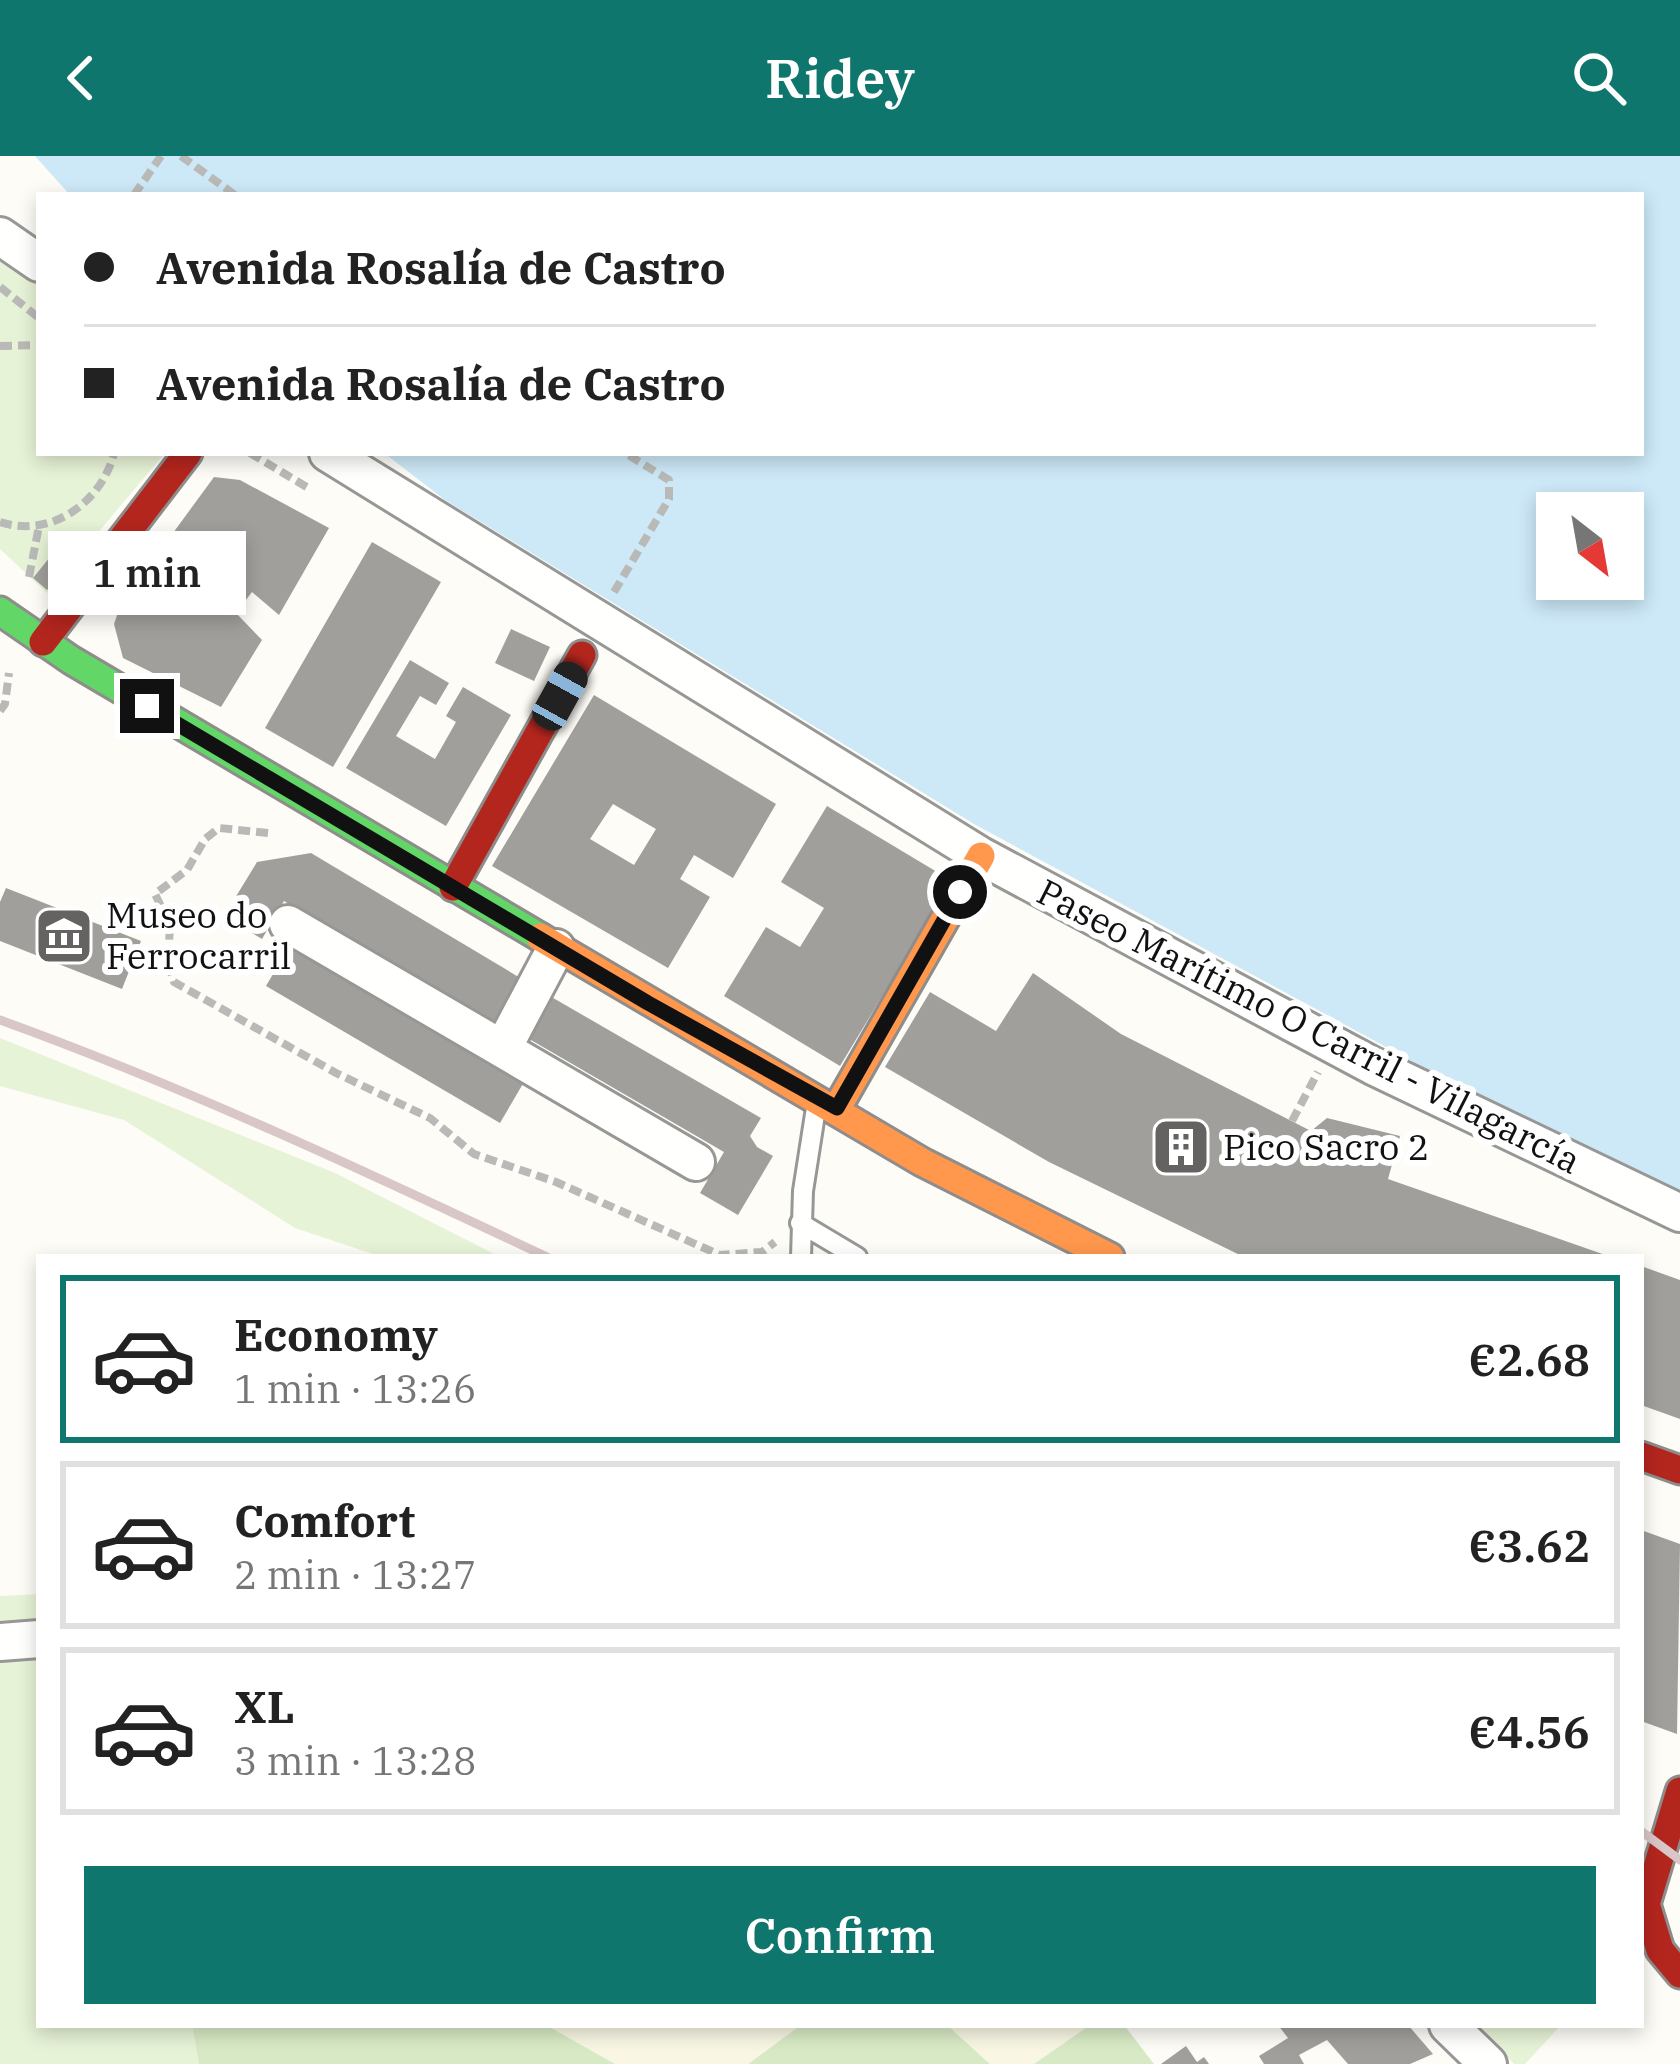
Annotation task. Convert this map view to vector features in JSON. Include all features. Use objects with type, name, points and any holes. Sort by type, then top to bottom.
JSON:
[{"type":"main road","points":[[43,642],[186,456]]},
{"type":"main road","points":[[0,611],[43,642],[1062,1246],[1097,1254]]},
{"type":"main road","points":[[453,887],[582,656]]},
{"type":"main road","points":[[827,1103],[981,856]]},
{"type":"main road","points":[[1644,1457],[1680,1470]]},
{"type":"main road","points":[[1680,1791],[1646,1904],[1660,1951],[1680,1974]]},
{"type":"street","points":[[0,236],[36,261]]},
{"type":"street","name":"Paseo Marítimo O Carril - Vilagarcía","points":[[333,456],[981,856],[1336,1046],[1680,1214]]},
{"type":"street","points":[[288,924],[696,1162]]},
{"type":"street","points":[[503,1048],[556,948]]},
{"type":"street","points":[[0,1642],[36,1639]]},
{"type":"street","points":[[1451,2028],[1488,2064]]},
{"type":"lane","points":[[801,1254],[800,1223],[827,1103]]},
{"type":"lane","points":[[800,1223],[852,1254]]},
{"type":"path","points":[[136,192],[160,156]]},
{"type":"path","points":[[182,156],[232,192]]},
{"type":"path","points":[[0,287],[36,316]]},
{"type":"path","points":[[0,346],[36,344]]},
{"type":"path","points":[[0,523],[39,526],[68,516],[93,497],[110,471],[113,456]]},
{"type":"path","points":[[598,619],[668,499],[669,479],[630,456]]},
{"type":"path","points":[[28,580],[39,526]]},
{"type":"path","points":[[0,711],[9,673]]},
{"type":"path","points":[[268,833],[219,828],[206,839],[187,870],[155,894],[170,925],[168,962],[173,982],[336,1073],[430,1118],[474,1154],[556,1182],[716,1254]]},
{"type":"path","points":[[1292,1121],[1336,1046]]},
{"type":"path","points":[[741,1254],[762,1252],[800,1223]]},
{"type":"shaded area","points":[[551,2028],[797,2028],[748,2064],[615,2064]]},
{"type":"shaded area","points":[[950,2028],[1086,2028],[1034,2064],[990,2064]]},
{"type":"green space","points":[[0,236],[36,261],[36,456],[162,456],[47,593],[0,549]]},
{"type":"green space","points":[[0,1038],[335,1173],[494,1254],[373,1254],[295,1228],[124,1120],[0,1086]]},
{"type":"green space","points":[[36,1594],[36,2028],[193,2028],[199,2064],[0,2064],[0,1596]]},
{"type":"green space","points":[[193,2028],[551,2028],[615,2064],[199,2064]]},
{"type":"green space","points":[[797,2028],[950,2028],[990,2064],[748,2064]]},
{"type":"green space","points":[[1086,2028],[1126,2028],[1154,2064],[1034,2064]]},
{"type":"green space","points":[[1482,2028],[1558,2028],[1525,2064],[1514,2064]]},
{"type":"water","points":[[35,156],[1680,156],[1680,1206],[974,824],[445,500],[388,456],[1644,456],[1644,192],[67,192]]},
{"type":"building","points":[[214,477],[240,480],[329,528],[279,615],[252,592],[236,613],[262,640],[221,707],[123,658],[114,624],[121,604]]},
{"type":"building","points":[[372,542],[441,582],[333,767],[265,728]]},
{"type":"building","points":[[50,557],[64,568],[47,590],[33,578]]},
{"type":"building","points":[[511,629],[550,647],[534,681],[495,663]]},
{"type":"building","points":[[410,660],[449,683],[436,705],[420,696],[396,736],[435,759],[456,722],[446,716],[463,687],[511,715],[446,826],[346,768]]},
{"type":"building","points":[[594,695],[776,804],[733,878],[694,855],[680,879],[710,897],[668,968],[492,866]],"holes":[[[613,804],[656,829],[634,865],[590,839]]]},
{"type":"building","points":[[827,806],[952,881],[840,1066],[724,996],[766,927],[800,947],[824,908],[781,882]]},
{"type":"building","points":[[311,853],[522,979],[493,1026],[284,901],[262,939],[224,916],[257,862]]},
{"type":"building","name":"Museo do Ferrocarril","points":[[6,888],[141,941],[122,989],[0,941],[0,902]]},
{"type":"building","points":[[290,945],[524,1082],[500,1123],[266,986]]},
{"type":"building","points":[[1033,973],[1121,1034],[1311,1131],[1327,1118],[1400,1136],[1388,1179],[1602,1254],[1238,1254],[1049,1162],[885,1067],[930,992],[996,1031]]},
{"type":"building","points":[[548,995],[761,1118],[750,1136],[757,1147],[773,1156],[738,1215],[700,1193],[724,1152],[524,1036]]},
{"type":"building","points":[[1644,1267],[1680,1280],[1680,1419],[1644,1406]]},
{"type":"building","points":[[1644,1531],[1680,1544],[1677,1734],[1644,1722]]},
{"type":"building","points":[[1280,2028],[1411,2028],[1433,2054],[1410,2064],[1348,2064],[1327,2040],[1299,2055],[1304,2064],[1264,2064],[1259,2056],[1288,2038]]},
{"type":"building","points":[[1186,2046],[1197,2062],[1204,2057],[1209,2064],[1161,2064]]},
{"type":"railway","points":[[0,1020],[208,1102],[541,1254]]},
{"type":"railway","points":[[1644,1833],[1680,1860]]},
{"type":"traffic: fast","points":[[0,611],[71,660],[540,937]]},
{"type":"traffic: slow","points":[[837,1108],[981,856]]},
{"type":"traffic: slow","points":[[540,937],[922,1162],[1104,1254]]},
{"type":"traffic: jam","points":[[43,642],[186,456]]},
{"type":"traffic: jam","points":[[453,887],[582,655]]},
{"type":"traffic: jam","points":[[1644,1457],[1680,1470]]},
{"type":"traffic: jam","points":[[1680,1791],[1646,1904],[1660,1950],[1680,1974]]},
{"type":"place","name":"Museo do Ferrocarril","points":[[64,936]]},
{"type":"place","name":"Pico Sacro 2","points":[[1181,1147]]},
{"type":"route","points":[[147,706],[648,1003],[837,1108],[960,892]]}]
